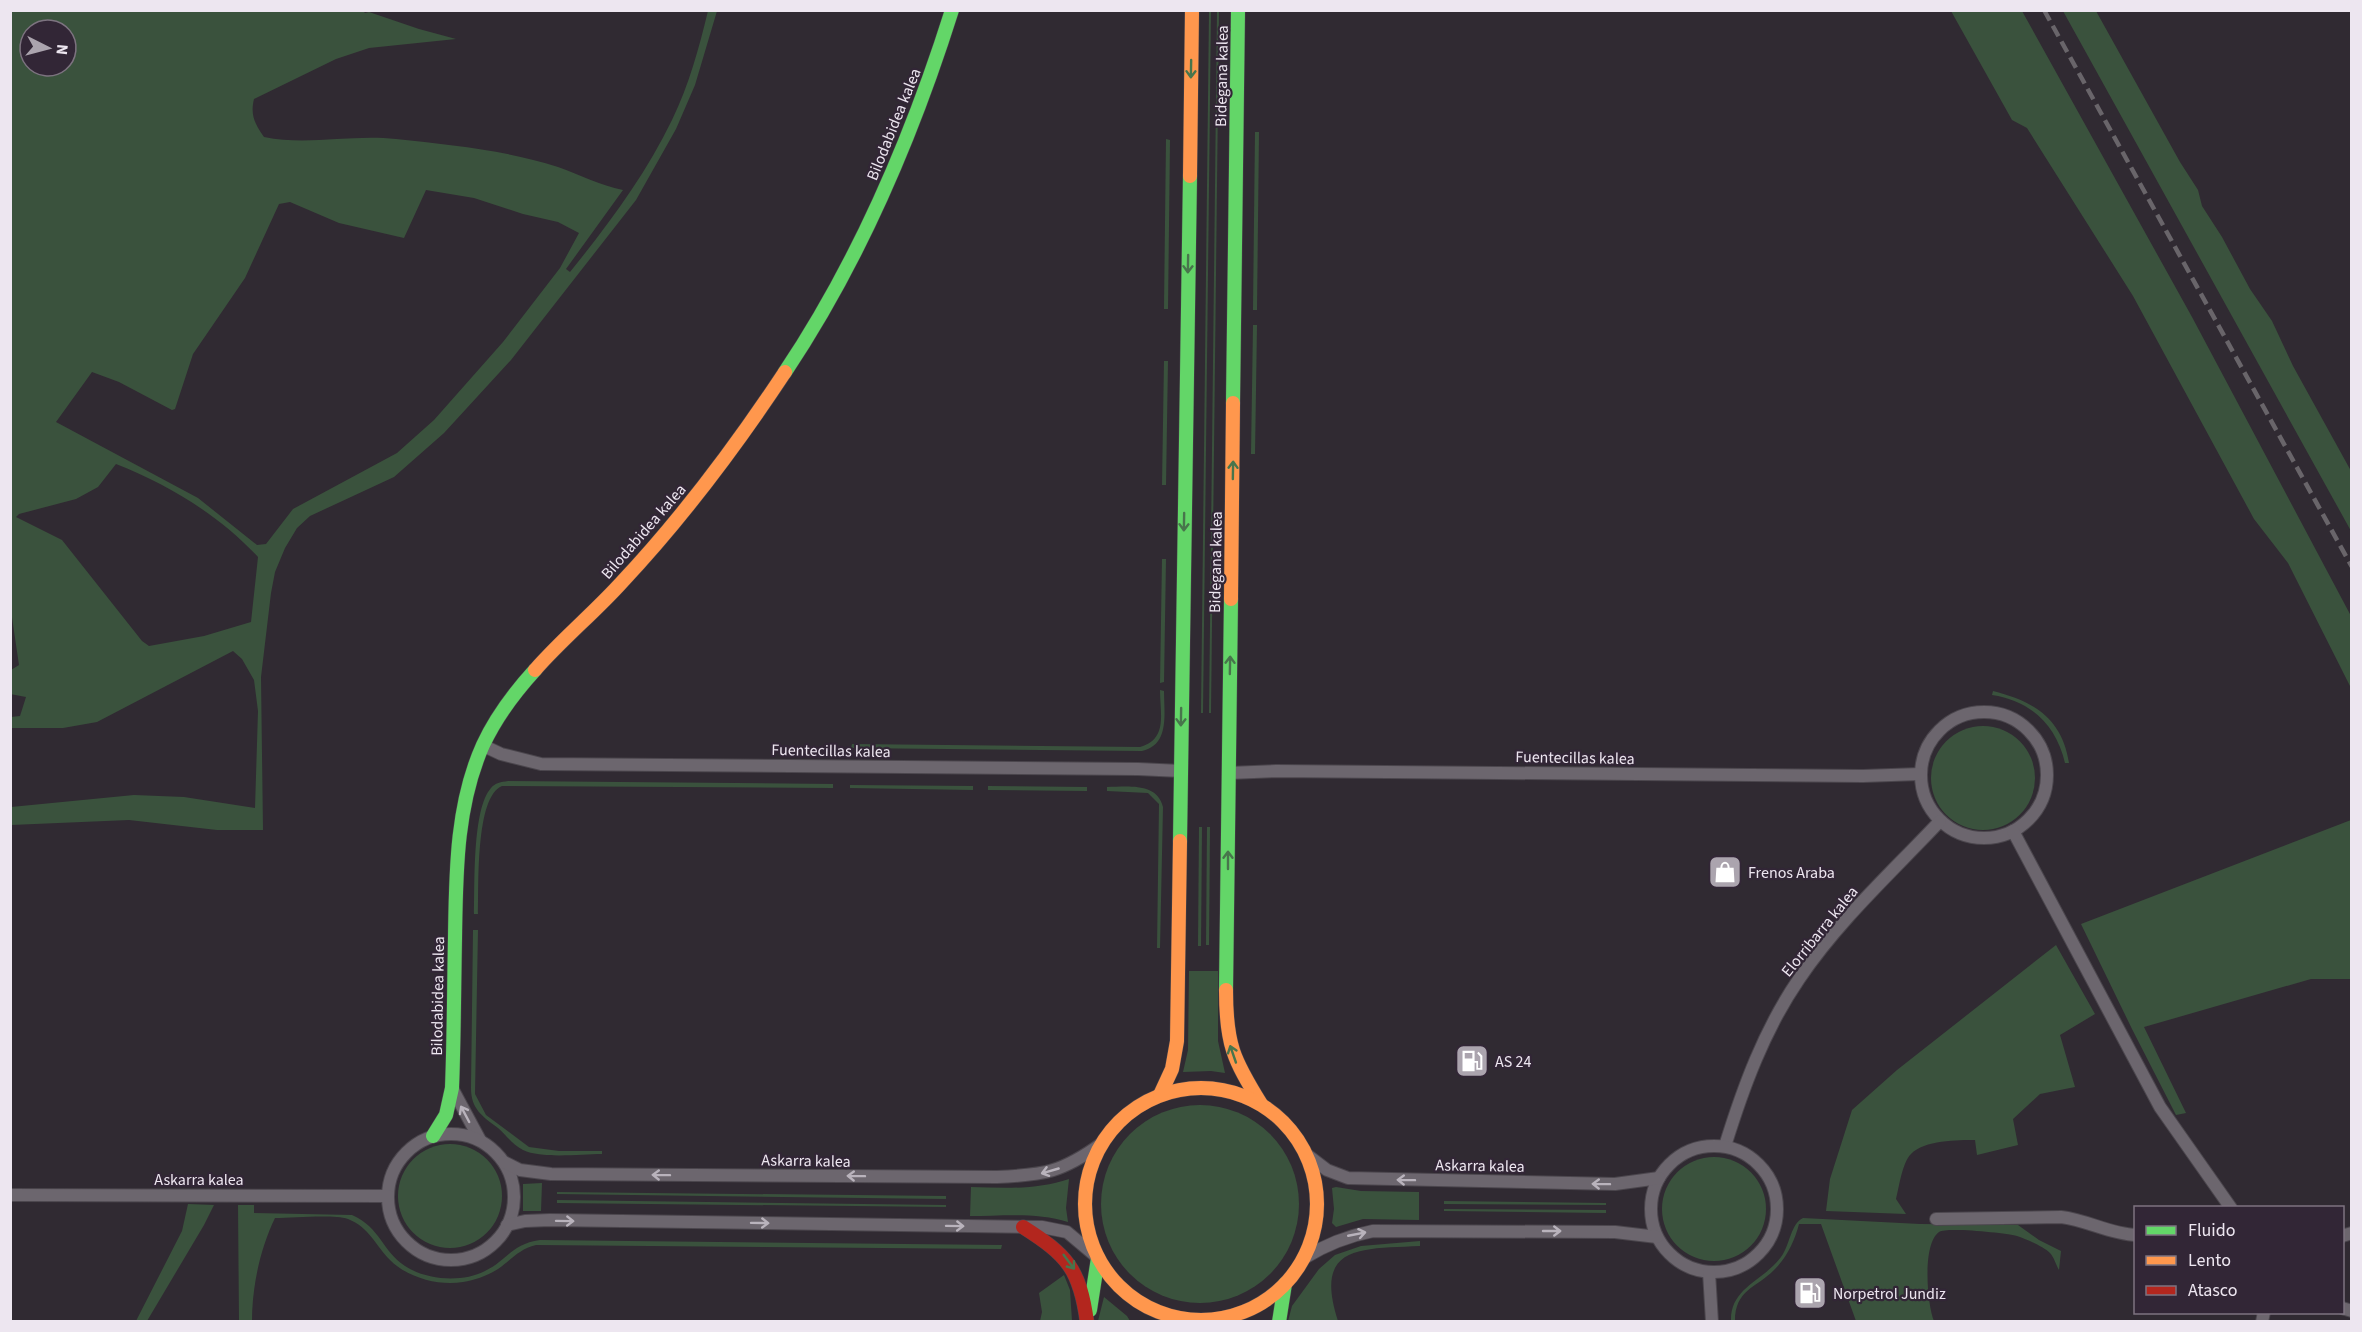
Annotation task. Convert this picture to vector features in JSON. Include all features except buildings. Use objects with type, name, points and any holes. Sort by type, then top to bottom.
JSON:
[{"type":"main road","name":"Bilodabidea kalea","points":[[433,1136],[446,1115],[452,1088],[459,837],[469,787],[484,746],[500,715],[533,670],[618,586],[659,541],[702,489],[774,388],[841,278],[876,208],[907,140],[952,10]]},
{"type":"main road","name":"Bidegana kalea","points":[[1160,1095],[1172,1069],[1177,1041],[1191,10]]},
{"type":"main road","name":"Bidegana kalea","points":[[1238,10],[1227,1038],[1234,1061],[1261,1104]]},
{"type":"main road","points":[[1125,1293],[1151,1309],[1179,1319],[1219,1320],[1244,1313],[1266,1301],[1285,1284],[1304,1258],[1314,1233],[1317,1206],[1315,1180],[1306,1154],[1280,1118],[1261,1104],[1238,1093],[1212,1088],[1185,1089],[1160,1095],[1126,1115],[1101,1144],[1092,1162],[1087,1181],[1084,1201],[1085,1221],[1098,1258],[1110,1277],[1125,1293],[1141,1322]]},
{"type":"main road","points":[[1023,1227],[1064,1255],[1075,1271],[1082,1287],[1087,1322]]},
{"type":"main road","points":[[1087,1322],[1098,1258]]},
{"type":"main road","points":[[1279,1322],[1285,1284]]},
{"type":"street","points":[[1981,711],[2000,713],[2017,721],[2032,733],[2042,749],[2047,768],[2046,787],[2040,805],[2028,820],[2013,831],[1994,838],[1975,838],[1956,832],[1940,821],[1926,799],[1920,774],[1923,755],[1932,738],[1945,724],[1962,715],[1981,711]]},
{"type":"street","name":"Fuentecillas kalea","points":[[484,746],[501,754],[541,764],[1181,771]]},
{"type":"street","name":"Fuentecillas kalea","points":[[1229,773],[1276,771],[1851,776],[1920,774]]},
{"type":"street","name":"Elorribarra kalea","points":[[1725,1146],[1744,1087],[1764,1041],[1798,980],[1843,923],[1940,821]]},
{"type":"street","points":[[2013,831],[2160,1107],[2230,1206]]},
{"type":"street","name":"Bilodabidea kalea","points":[[452,1088],[480,1140]]},
{"type":"street","points":[[457,1133],[480,1140],[504,1162],[511,1177],[514,1193],[507,1226],[494,1242],[477,1254],[457,1260],[436,1258],[417,1250],[401,1236],[391,1217],[388,1196],[390,1180],[396,1165],[418,1142],[433,1136],[457,1133]]},
{"type":"street","name":"Askarra kalea","points":[[504,1162],[520,1170],[551,1174],[1008,1177],[1047,1173],[1067,1166],[1101,1144]]},
{"type":"street","points":[[1725,1146],[1743,1153],[1758,1164],[1770,1179],[1776,1197],[1776,1216],[1771,1235],[1761,1251],[1746,1263],[1728,1270],[1709,1272],[1693,1269],[1667,1251],[1657,1237],[1652,1223],[1653,1192],[1668,1165],[1680,1155],[1702,1147],[1725,1146]]},
{"type":"street","name":"Askarra kalea","points":[[1306,1154],[1327,1170],[1348,1178],[1615,1184],[1659,1178]]},
{"type":"street","name":"Askarra kalea","points":[[10,1195],[388,1196]]},
{"type":"street","points":[[1936,1219],[2061,1217],[2098,1228],[2134,1235]]},
{"type":"street","points":[[507,1226],[525,1221],[550,1220],[1042,1227],[1067,1232],[1098,1258]]},
{"type":"street","points":[[1304,1258],[1346,1236],[1373,1231],[1615,1232],[1657,1237]]},
{"type":"street","points":[[1709,1272],[1712,1322]]},
{"type":"green space","points":[[11,10],[363,11],[456,39],[369,48],[336,59],[254,99],[253,115],[256,123],[264,137],[280,139],[396,139],[498,152],[558,167],[623,190],[566,269],[570,272],[626,199],[662,140],[688,80],[708,11],[717,11],[695,85],[676,129],[636,200],[511,360],[444,433],[394,477],[310,516],[297,528],[285,548],[275,572],[271,593],[261,677],[263,830],[217,830],[129,820],[11,825],[11,807],[134,795],[184,797],[255,808],[258,711],[254,680],[242,659],[233,651],[97,722],[63,728],[11,728],[11,717],[20,716],[26,697],[10,694],[11,670],[19,665],[10,604]],"holes":[[[426,190],[474,198],[523,214],[558,222],[579,233],[560,268],[503,342],[434,420],[397,453],[293,509],[266,544],[257,545],[198,498],[56,422],[92,372],[119,382],[172,410],[175,409],[193,354],[245,278],[279,204],[290,202],[339,223],[404,238]],[[116,464],[174,491],[227,528],[258,557],[251,622],[204,636],[149,646],[142,641],[62,540],[16,517],[19,514],[76,499],[98,487]]]},
{"type":"green space","points":[[1211,10],[1203,713],[1201,713],[1209,11]]},
{"type":"green space","points":[[1219,10],[1211,713],[1209,713],[1217,11]]},
{"type":"green space","points":[[1951,11],[2022,11],[2192,317],[2351,616],[2351,688],[2288,563],[2254,519],[2133,296],[2027,128],[2012,120]]},
{"type":"green space","points":[[2063,11],[2096,11],[2198,190],[2202,206],[2250,289],[2272,321],[2293,366],[2351,471],[2351,531]]},
{"type":"green space","points":[[1255,132],[1259,132],[1257,310],[1253,310]]},
{"type":"green space","points":[[1166,139],[1170,140],[1168,309],[1164,309]]},
{"type":"green space","points":[[1253,325],[1257,325],[1255,454],[1251,454]]},
{"type":"green space","points":[[1164,361],[1168,361],[1166,485],[1162,485]]},
{"type":"green space","points":[[1162,559],[1166,559],[1164,682],[1160,683]]},
{"type":"green space","points":[[1160,690],[1164,691],[1164,727],[1157,742],[1151,748],[1142,751],[851,748],[852,744],[1140,747],[1149,743],[1159,732]]},
{"type":"green space","points":[[1993,691],[2021,700],[2043,714],[2060,734],[2069,763],[2065,763],[2055,737],[2040,717],[2019,703],[1992,695]]},
{"type":"green space","points":[[1983,726],[2003,730],[2020,741],[2031,758],[2035,778],[2031,798],[2020,815],[2003,826],[1983,830],[1963,826],[1946,815],[1935,798],[1931,778],[1935,758],[1946,741],[1963,730]]},
{"type":"green space","points":[[508,781],[833,784],[833,788],[502,786],[493,794],[483,824],[480,844],[478,914],[474,914],[476,848],[480,812],[491,788]]},
{"type":"green space","points":[[850,785],[973,786],[973,790],[850,788]]},
{"type":"green space","points":[[988,786],[1087,787],[1087,791],[988,790]]},
{"type":"green space","points":[[1107,787],[1132,787],[1148,790],[1155,793],[1163,807],[1160,948],[1157,948],[1159,804],[1148,793],[1107,791]]},
{"type":"green space","points":[[2351,820],[2351,979],[2311,979],[2144,1027],[2186,1113],[2176,1115],[2081,924]]},
{"type":"green space","points":[[1199,827],[1202,827],[1201,946],[1198,946]]},
{"type":"green space","points":[[1207,827],[1210,827],[1209,945],[1206,945]]},
{"type":"green space","points":[[473,930],[478,930],[475,1094],[486,1115],[529,1147],[559,1151],[602,1151],[602,1154],[531,1153],[516,1145],[482,1116],[475,1107],[471,1088]]},
{"type":"green space","points":[[2056,945],[2095,1014],[2060,1035],[2075,1087],[2040,1094],[2013,1119],[2018,1145],[1977,1155],[1975,1140],[1932,1143],[1917,1149],[1905,1163],[1896,1199],[1906,1214],[1826,1211],[1830,1179],[1852,1110],[1897,1070]]},
{"type":"green space","points":[[1189,971],[1218,971],[1218,1041],[1225,1073],[1183,1072],[1188,1050]]},
{"type":"green space","points":[[1190,1105],[1210,1105],[1238,1112],[1263,1127],[1277,1141],[1292,1166],[1299,1194],[1299,1214],[1292,1242],[1277,1267],[1263,1281],[1229,1299],[1210,1303],[1190,1303],[1162,1296],[1137,1281],[1123,1267],[1105,1233],[1101,1214],[1101,1194],[1108,1166],[1123,1141],[1137,1127],[1171,1109]]},
{"type":"green space","points":[[450,1144],[470,1148],[487,1159],[498,1176],[502,1196],[498,1216],[487,1233],[470,1244],[450,1248],[430,1244],[413,1233],[402,1216],[398,1196],[402,1176],[413,1159],[430,1148]]},
{"type":"green space","points":[[1714,1157],[1734,1161],[1751,1172],[1762,1189],[1766,1209],[1762,1229],[1751,1246],[1734,1257],[1714,1261],[1694,1257],[1677,1246],[1666,1229],[1662,1209],[1666,1189],[1677,1172],[1694,1161]]},
{"type":"green space","points":[[1069,1179],[1066,1208],[1068,1222],[1032,1216],[970,1216],[971,1187],[1033,1187]]},
{"type":"green space","points":[[542,1183],[541,1211],[523,1211],[523,1184]]},
{"type":"green space","points":[[1332,1188],[1361,1191],[1419,1192],[1419,1220],[1363,1219],[1336,1227],[1332,1223],[1334,1209]]},
{"type":"green space","points":[[557,1192],[946,1196],[946,1199],[557,1194]]},
{"type":"green space","points":[[557,1200],[946,1205],[946,1207],[557,1203]]},
{"type":"green space","points":[[1444,1201],[1606,1203],[1606,1205],[1444,1204]]},
{"type":"green space","points":[[188,1204],[214,1205],[147,1321],[136,1321],[182,1231]]},
{"type":"green space","points":[[238,1205],[254,1205],[254,1213],[352,1215],[369,1226],[391,1254],[405,1266],[423,1274],[444,1278],[476,1275],[493,1267],[522,1245],[540,1240],[1002,1245],[1001,1249],[536,1245],[520,1252],[485,1276],[463,1282],[444,1283],[415,1276],[397,1266],[367,1232],[348,1219],[323,1216],[275,1218],[258,1268],[253,1295],[252,1321],[239,1321]]},
{"type":"green space","points":[[1444,1209],[1606,1210],[1606,1213],[1444,1211]]},
{"type":"green space","points":[[1803,1218],[1920,1224],[2018,1225],[2039,1240],[2061,1251],[2059,1270],[2047,1250],[2017,1236],[1976,1231],[1939,1232],[1930,1249],[1928,1261],[1929,1302],[1934,1321],[1856,1321],[1821,1224],[1799,1224],[1793,1242],[1783,1259],[1775,1269],[1743,1295],[1736,1310],[1735,1321],[1731,1321],[1736,1299],[1776,1263],[1783,1254],[1796,1225]]},
{"type":"green space","points":[[1420,1241],[1420,1246],[1362,1251],[1348,1256],[1337,1264],[1332,1277],[1332,1296],[1338,1321],[1288,1321],[1292,1306],[1319,1269],[1335,1255],[1361,1246]]},
{"type":"green space","points":[[1064,1275],[1070,1290],[1072,1321],[1040,1321],[1042,1312],[1039,1293]]},
{"type":"green space","points":[[1104,1297],[1127,1316],[1130,1321],[1098,1321]]},
{"type":"railway","points":[[2044,10],[2352,567]]},
{"type":"traffic: fast","points":[[785,372],[837,286],[882,197],[920,104],[952,10]]},
{"type":"traffic: fast","points":[[1233,403],[1238,10]]},
{"type":"traffic: fast","points":[[1180,841],[1190,176]]},
{"type":"traffic: fast","points":[[1226,990],[1231,599]]},
{"type":"traffic: fast","points":[[433,1136],[446,1115],[452,1088],[457,864],[467,791],[483,745],[494,725],[513,696],[535,670]]},
{"type":"traffic: fast","points":[[1090,1310],[1098,1258]]},
{"type":"traffic: fast","points":[[1279,1322],[1285,1284]]},
{"type":"traffic: slow","points":[[1190,176],[1192,10]]},
{"type":"traffic: slow","points":[[535,670],[645,557],[687,507],[728,454],[785,372]]},
{"type":"traffic: slow","points":[[1231,599],[1233,403]]},
{"type":"traffic: slow","points":[[1160,1095],[1172,1069],[1177,1041],[1180,841]]},
{"type":"traffic: slow","points":[[1226,990],[1226,1009],[1233,1050],[1261,1104]]},
{"type":"traffic: slow","points":[[1190,1088],[1212,1088],[1256,1101],[1275,1114],[1291,1130],[1304,1149],[1312,1170],[1317,1204],[1315,1227],[1304,1259],[1291,1278],[1275,1294],[1256,1307],[1235,1315],[1212,1320],[1190,1320],[1146,1307],[1127,1294],[1111,1278],[1098,1259],[1090,1238],[1085,1215],[1085,1193],[1098,1149],[1111,1130],[1127,1114],[1146,1101],[1167,1093],[1190,1088]]},
{"type":"traffic: jam","points":[[1023,1227],[1051,1246],[1069,1265],[1080,1289],[1087,1322]]},
{"type":"place","name":"Frenos Araba","points":[[1725,872]]},
{"type":"place","name":"AS 24","points":[[1472,1061]]},
{"type":"place","name":"Norpetrol Jundiz","points":[[1810,1293]]}]
